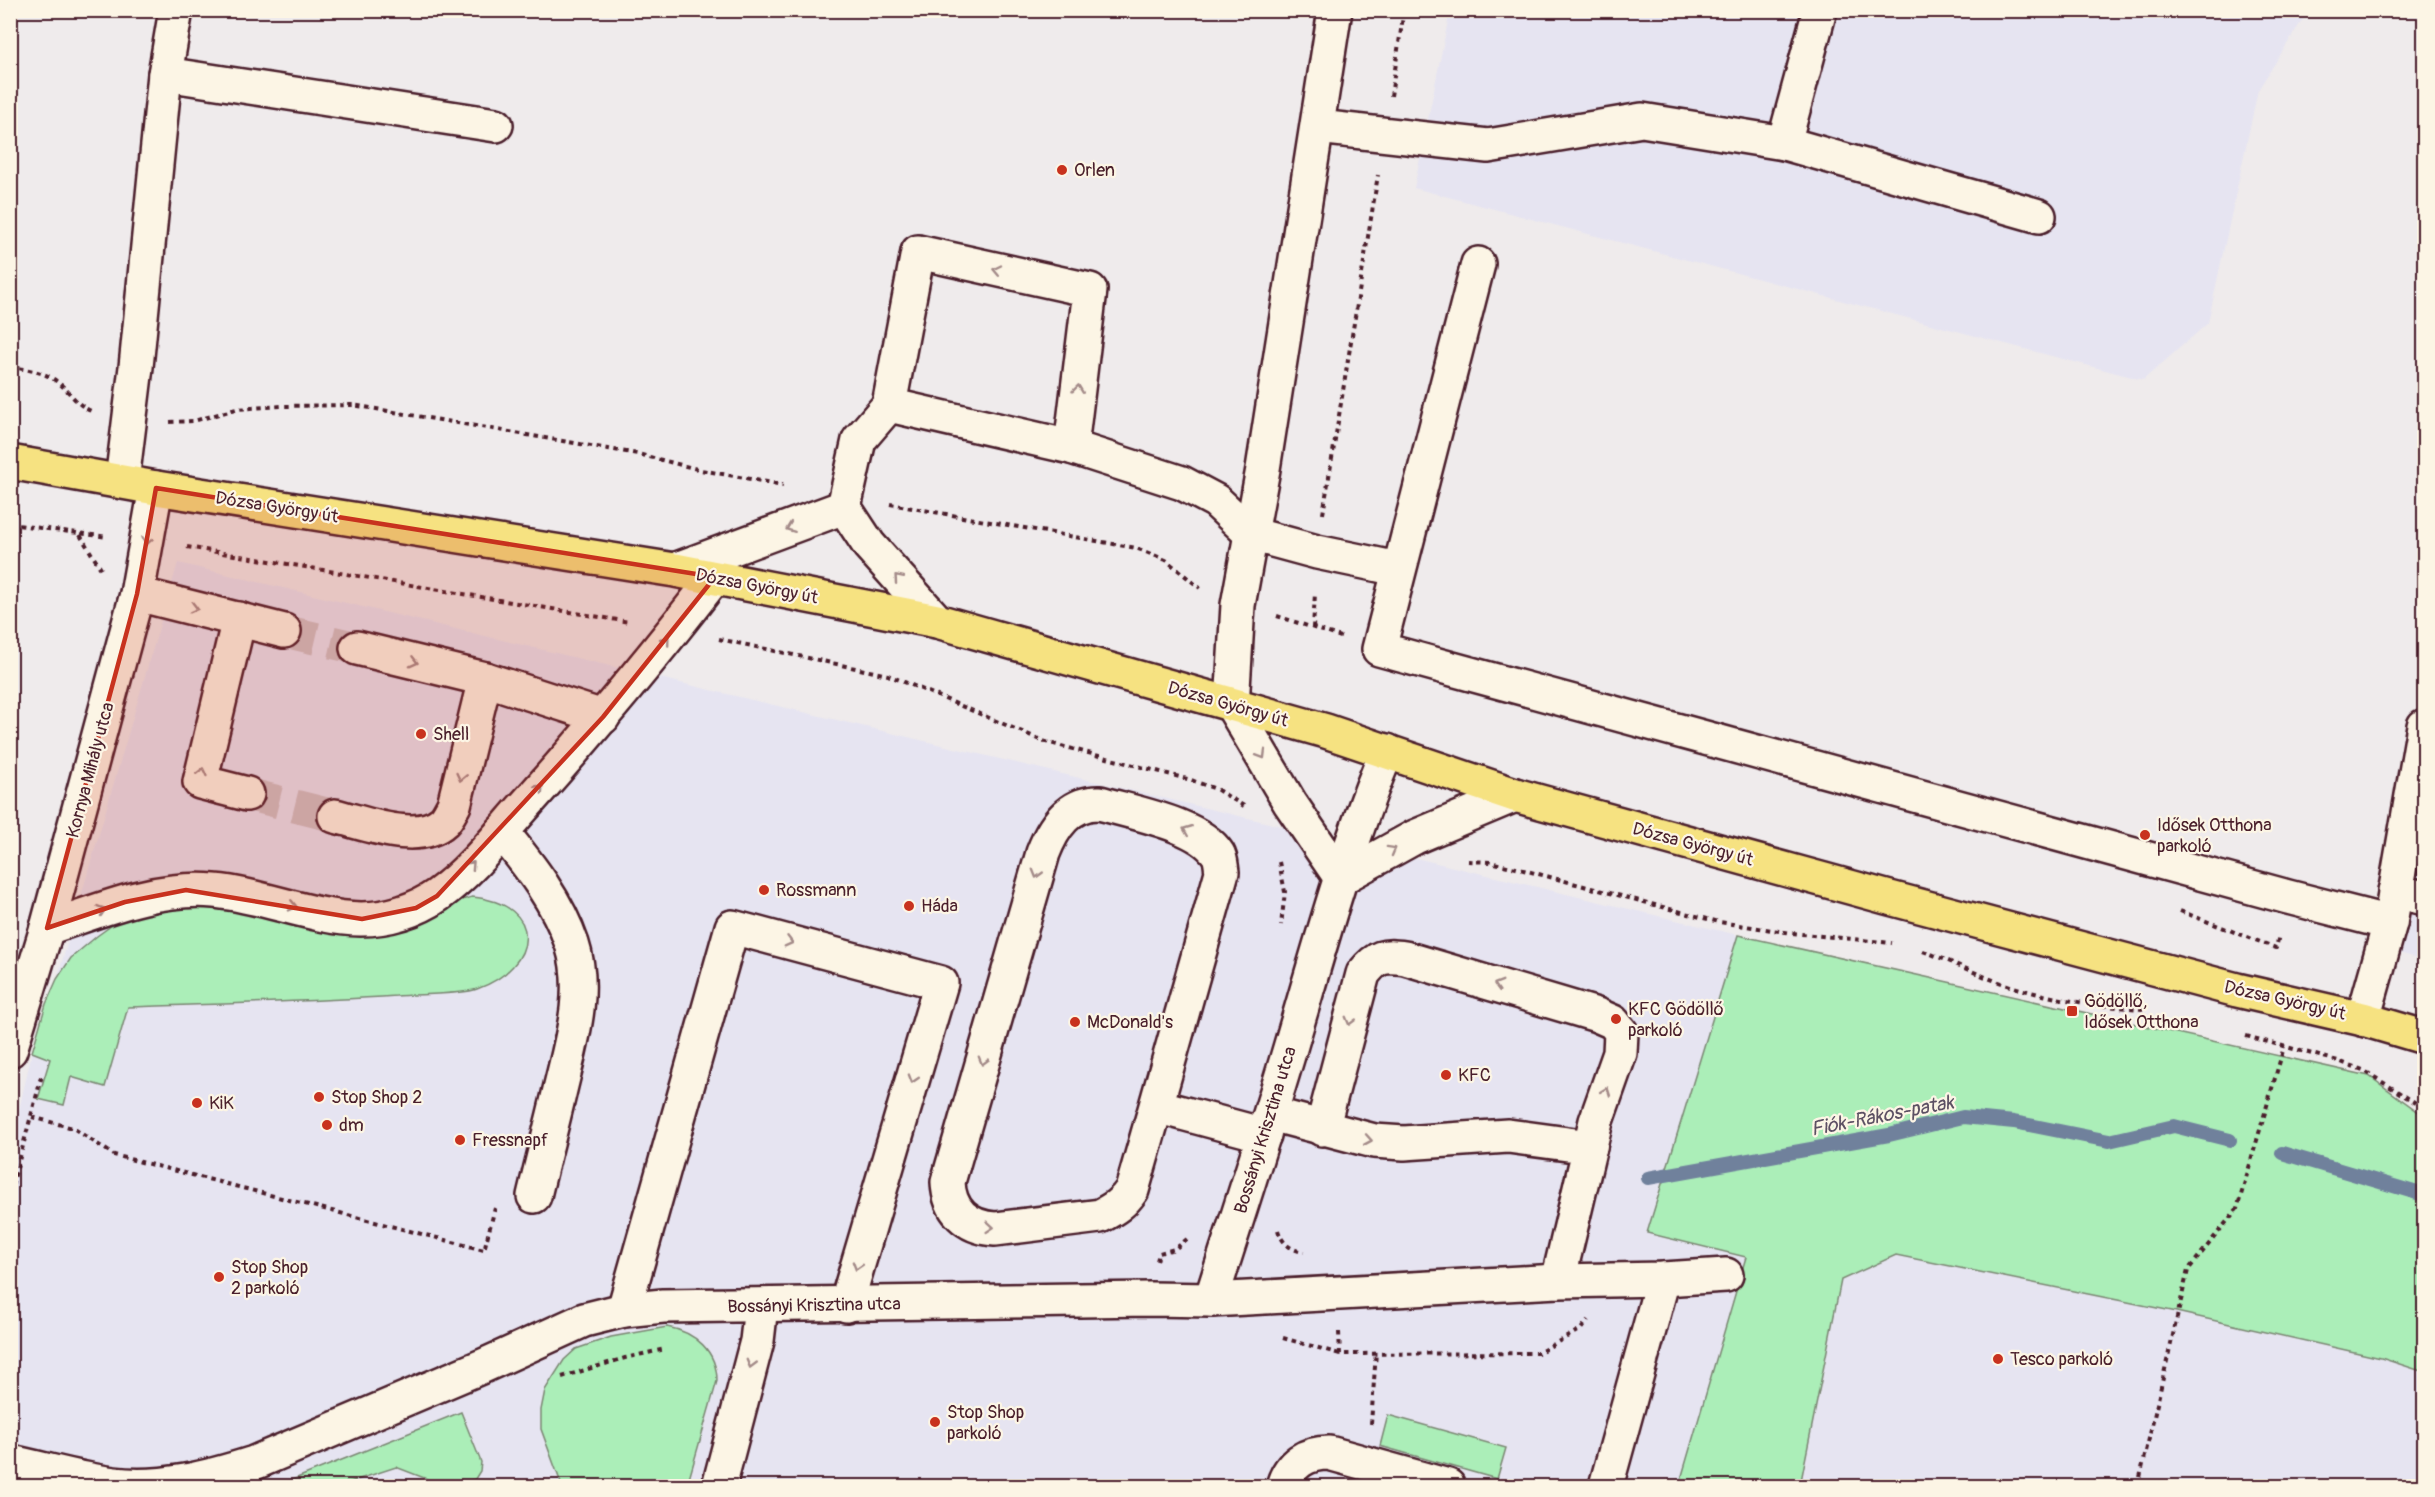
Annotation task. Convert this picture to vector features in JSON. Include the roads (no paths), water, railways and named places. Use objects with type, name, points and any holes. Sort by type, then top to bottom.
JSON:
[{"type":"main road","name":"Dózsa György út","points":[[10,462],[156,488],[675,570],[937,621],[1387,751],[1515,795],[1886,897],[2265,997],[2363,1019],[2424,1037]]},
{"type":"street","points":[[122,482],[136,368],[165,74],[176,10]]},
{"type":"street","points":[[1335,10],[1318,127],[1238,605],[1232,705],[1290,804],[1341,878],[1415,837],[1515,795]]},
{"type":"street","points":[[1784,143],[1820,10]]},
{"type":"street","points":[[165,74],[496,125]]},
{"type":"street","points":[[1318,127],[1488,146],[1642,120],[1784,143],[2039,216]]},
{"type":"street","points":[[937,621],[869,545],[846,502],[859,440],[889,405],[918,252],[1090,290],[1071,447]]},
{"type":"street","points":[[1478,264],[1379,649],[2288,897],[2403,904]]},
{"type":"street","points":[[889,405],[1071,447],[1182,483],[1216,501],[1251,534],[1317,552],[1398,569]]},
{"type":"street","name":"Kornya Mihály utca","points":[[10,1050],[47,928],[137,594],[156,488]]},
{"type":"street","points":[[675,570],[846,502]]},
{"type":"street","points":[[47,928],[160,892],[186,890],[215,891],[362,919],[416,908],[456,882],[603,717],[715,577]]},
{"type":"street","points":[[137,594],[284,631]]},
{"type":"street","points":[[239,619],[200,782],[247,794]]},
{"type":"street","points":[[357,648],[485,679],[603,717]]},
{"type":"street","points":[[335,816],[403,832],[424,832],[444,821],[454,805],[485,679]]},
{"type":"street","points":[[2363,1019],[2403,904],[2424,726]]},
{"type":"street","name":"Bossányi Krisztina utca","points":[[10,1462],[114,1484],[152,1485],[216,1475],[265,1458],[483,1366],[584,1320],[624,1310],[663,1306],[1211,1300],[1341,878],[1366,803],[1387,751]]},
{"type":"street","points":[[1089,803],[1100,803],[1185,829],[1200,836],[1219,856],[1222,872],[1156,1106],[1132,1190],[1114,1210],[1100,1215],[995,1229],[973,1224],[955,1209],[948,1197],[948,1182],[1043,853],[1049,837],[1069,812],[1089,803]]},
{"type":"street","points":[[501,832],[522,857],[564,922],[573,946],[578,973],[578,1004],[534,1196]]},
{"type":"street","points":[[624,1310],[732,927],[941,983],[846,1305]]},
{"type":"street","points":[[1322,1129],[1363,974],[1373,961],[1390,956],[1405,958],[1597,1014],[1613,1022],[1621,1032],[1620,1053],[1596,1121],[1558,1281]]},
{"type":"street","points":[[1156,1106],[1267,1124],[1322,1129],[1374,1141],[1404,1143],[1508,1136],[1590,1147]]},
{"type":"street","points":[[1211,1300],[1558,1281],[1726,1275]]},
{"type":"street","points":[[1606,1486],[1663,1279]]},
{"type":"street","points":[[719,1486],[757,1341],[761,1306]]},
{"type":"street","points":[[1283,1486],[1291,1471],[1302,1459],[1313,1453],[1329,1453],[1448,1486]]},
{"type":"waterway","name":"Fiók-Rákos-patak","points":[[1648,1178],[1889,1135],[1963,1117],[2014,1122],[2109,1141],[2174,1126],[2230,1140]]},
{"type":"waterway","name":"Fiók-Rákos-patak","points":[[2282,1153],[2424,1195]]},
{"type":"tunnel","points":[[284,631],[357,648]]},
{"type":"tunnel","points":[[247,794],[335,816]]},
{"type":"place","name":"Orlen","points":[[1062,170]]},
{"type":"place","name":"Shell","points":[[421,734]]},
{"type":"place","name":"Idősek Otthona parkoló","points":[[2145,835]]},
{"type":"place","name":"Rossmann","points":[[764,890]]},
{"type":"place","name":"Háda","points":[[909,906]]},
{"type":"place","name":"Gödöllő, Idősek Otthona","points":[[2072,1011]]},
{"type":"place","name":"KFC Gödöllő parkoló","points":[[1616,1019]]},
{"type":"place","name":"McDonald's","points":[[1075,1022]]},
{"type":"place","name":"KFC","points":[[1446,1075]]},
{"type":"place","name":"Stop Shop 2","points":[[319,1097]]},
{"type":"place","name":"KiK","points":[[197,1103]]},
{"type":"place","name":"dm","points":[[327,1125]]},
{"type":"place","name":"Fressnapf","points":[[460,1140]]},
{"type":"place","name":"Stop Shop 2 parkoló","points":[[219,1277]]},
{"type":"place","name":"Tesco parkoló","points":[[1998,1359]]},
{"type":"place","name":"Stop Shop parkoló","points":[[935,1422]]}]
